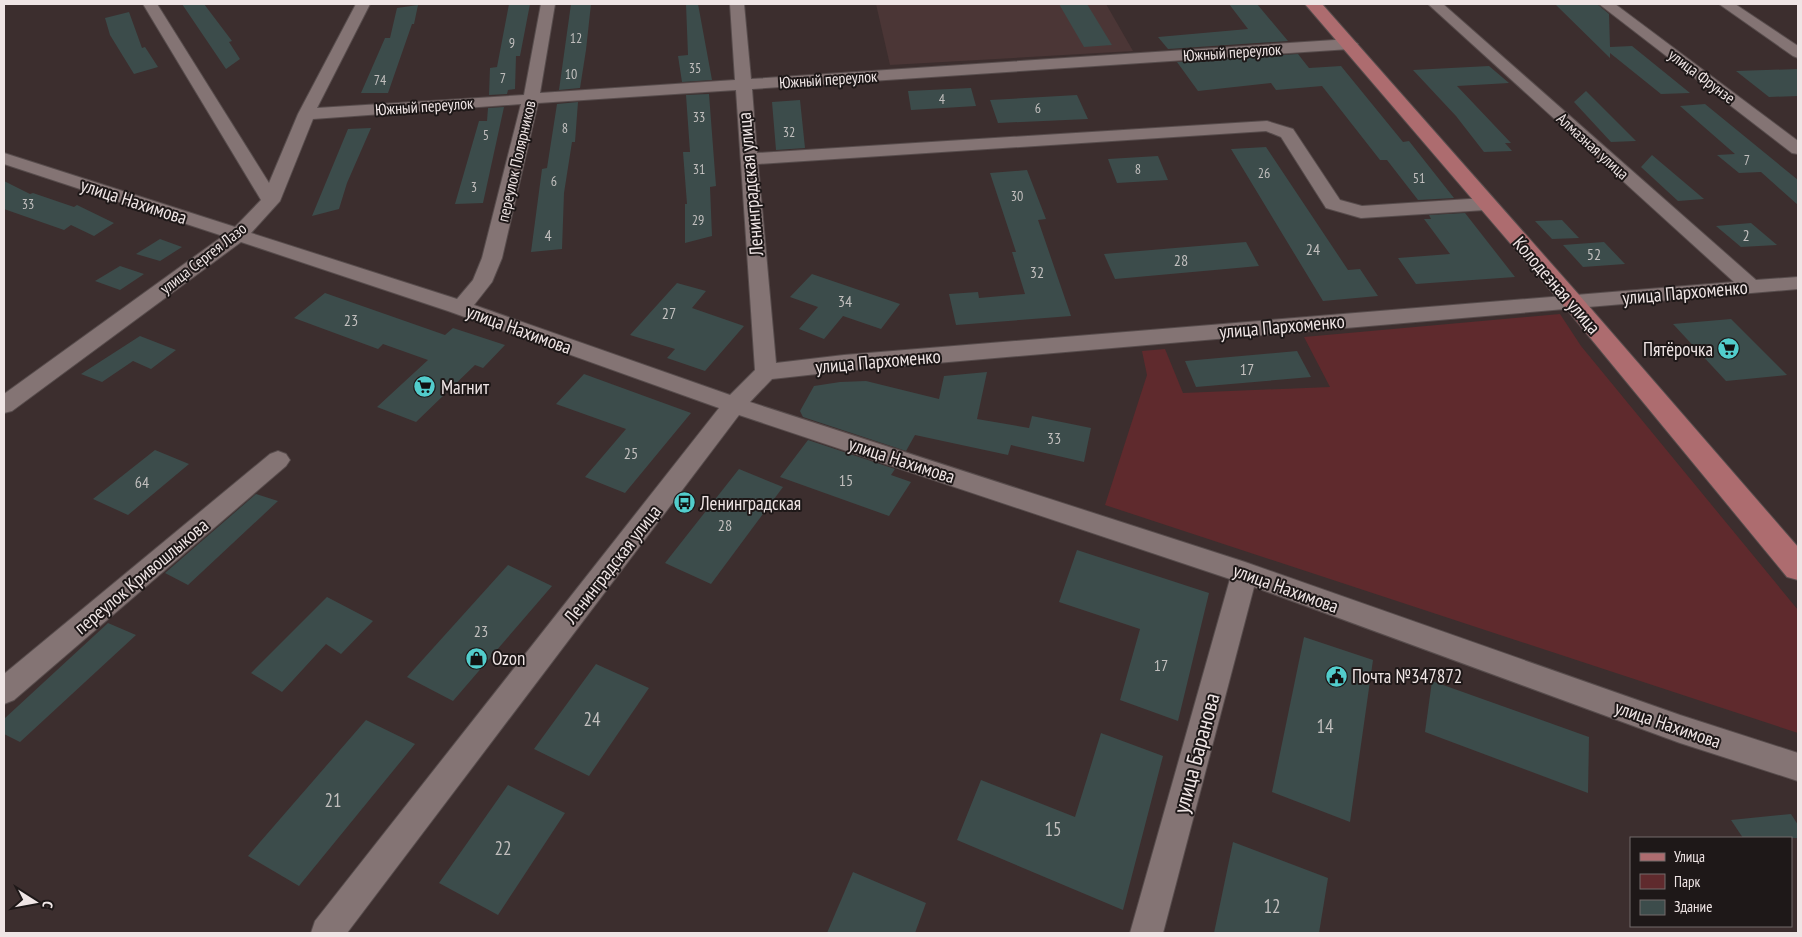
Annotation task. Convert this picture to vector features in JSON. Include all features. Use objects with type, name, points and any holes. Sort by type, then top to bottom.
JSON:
[{"type":"main road","name":"Колодезная улица","points":[[1313,4],[1350,44],[1485,204],[1572,301],[1798,568]]},
{"type":"street","points":[[150,4],[271,201]]},
{"type":"street","name":"улица Сергея Лазо","points":[[4,405],[238,234],[271,201],[306,114],[363,4]]},
{"type":"street","name":"переулок Полярников","points":[[461,308],[482,282],[492,258],[531,99],[548,4]]},
{"type":"street","name":"Ленинградская улица","points":[[328,933],[734,405],[766,372],[737,4]]},
{"type":"street","name":"Алмазная улица","points":[[1435,4],[1752,287]]},
{"type":"street","name":"улица Фрунзе","points":[[1606,4],[1798,149]]},
{"type":"street","points":[[1726,4],[1798,53]]},
{"type":"street","name":"Южный переулок","points":[[306,114],[1350,44]]},
{"type":"street","points":[[748,159],[1267,126],[1287,133],[1333,204],[1361,212],[1485,204]]},
{"type":"street","name":"улица Нахимова","points":[[4,158],[461,308],[734,405],[1246,573],[1680,729],[1798,766]]},
{"type":"street","name":"улица Пархоменко","points":[[766,372],[874,360],[1798,283]]},
{"type":"street","points":[[4,383],[24,392]]},
{"type":"street","name":"переулок Кривошлыкова","points":[[4,691],[278,460]]},
{"type":"street","name":"улица Баранова","points":[[1146,933],[1246,573]]},
{"type":"shaded area","points":[[876,4],[1106,4],[1133,51],[890,65]]},
{"type":"green space","points":[[1560,314],[1581,346],[1798,610],[1798,733],[1105,505],[1147,375],[1142,351],[1165,349],[1183,393],[1330,387],[1304,337]]},
{"type":"building","points":[[182,4],[204,4],[232,41],[229,42],[240,59],[226,69]]},
{"type":"building","points":[[509,4],[530,4],[520,56],[516,56],[515,89],[508,90],[507,94],[489,95],[490,68],[497,67]]},
{"type":"building","points":[[571,4],[591,4],[586,50],[580,88],[559,90]]},
{"type":"building","points":[[686,4],[698,4],[712,80],[682,82],[678,56],[688,55]]},
{"type":"building","points":[[1059,4],[1087,4],[1112,45],[1084,47]]},
{"type":"building","points":[[1229,4],[1257,4],[1288,41],[1168,49],[1158,37],[1248,29]]},
{"type":"building","points":[[1555,4],[1597,4],[1609,14],[1610,47],[1632,46],[1690,93],[1661,94],[1610,53],[1610,58]]},
{"type":"building","points":[[418,5],[414,24],[412,24],[388,93],[361,93],[385,38],[390,38],[397,8]]},
{"type":"building","points":[[129,12],[142,48],[145,47],[158,67],[134,74],[110,35],[105,18]]},
{"type":"building","points":[[1298,54],[1309,68],[1341,66],[1403,142],[1409,141],[1454,198],[1418,200],[1387,160],[1380,160],[1322,86],[1276,90],[1271,83],[1198,91],[1177,62]]},
{"type":"building","points":[[1489,66],[1509,83],[1457,86],[1511,143],[1505,143],[1512,151],[1484,152],[1456,116],[1413,70]]},
{"type":"building","points":[[1798,69],[1798,96],[1769,97],[1736,71]]},
{"type":"building","points":[[971,88],[976,106],[911,110],[908,91]]},
{"type":"building","points":[[1586,91],[1636,141],[1611,142],[1574,102]]},
{"type":"building","points":[[709,94],[716,186],[710,187],[712,236],[685,243],[685,204],[687,204],[683,152],[690,152],[686,95]]},
{"type":"building","points":[[1077,95],[1088,119],[998,123],[990,100]]},
{"type":"building","points":[[800,100],[805,148],[776,150],[772,102]]},
{"type":"building","points":[[578,102],[575,142],[572,142],[564,193],[562,249],[531,252],[542,169],[547,168],[557,104]]},
{"type":"building","points":[[1705,104],[1798,180],[1798,205],[1761,172],[1739,173],[1717,155],[1735,154],[1680,106]]},
{"type":"building","points":[[504,107],[483,203],[455,204],[479,121],[487,121],[488,108]]},
{"type":"building","points":[[371,128],[347,183],[339,209],[312,216],[348,129]]},
{"type":"building","points":[[1266,147],[1348,270],[1360,269],[1378,296],[1323,301],[1231,149]]},
{"type":"building","points":[[1652,155],[1704,199],[1678,201],[1641,167]]},
{"type":"building","points":[[1158,156],[1168,180],[1117,183],[1108,159]]},
{"type":"building","points":[[1027,170],[1046,219],[1038,220],[1071,316],[956,325],[949,294],[978,292],[979,298],[1025,294],[1012,252],[1016,252],[990,173]]},
{"type":"building","points":[[4,181],[30,194],[33,193],[74,207],[77,205],[114,223],[94,236],[71,225],[64,230],[4,209]]},
{"type":"building","points":[[1465,213],[1515,277],[1416,284],[1398,258],[1450,254],[1424,219],[1431,219],[1429,215]]},
{"type":"building","points":[[1562,220],[1579,238],[1552,239],[1535,221]]},
{"type":"building","points":[[1751,223],[1777,245],[1741,247],[1716,226]]},
{"type":"building","points":[[160,239],[182,247],[160,261],[136,254]]},
{"type":"building","points":[[1246,242],[1259,266],[1115,279],[1104,254]]},
{"type":"building","points":[[1604,242],[1625,264],[1583,267],[1563,245]]},
{"type":"building","points":[[120,266],[144,274],[120,290],[95,281]]},
{"type":"building","points":[[812,274],[900,304],[881,329],[843,316],[824,339],[799,329],[818,307],[790,297]]},
{"type":"building","points":[[677,283],[706,291],[692,308],[744,326],[705,371],[667,358],[675,349],[630,335]]},
{"type":"building","points":[[325,293],[445,335],[453,328],[505,345],[483,368],[475,365],[416,422],[377,407],[428,360],[383,344],[378,349],[294,318]]},
{"type":"building","name":"Пятёрочка","points":[[1731,319],[1787,375],[1726,381],[1673,324]]},
{"type":"building","points":[[140,336],[176,350],[151,369],[133,361],[102,382],[81,374]]},
{"type":"building","points":[[1297,351],[1311,377],[1196,387],[1185,361]]},
{"type":"building","points":[[987,372],[977,419],[1029,428],[1032,416],[1091,428],[1084,462],[1011,445],[1008,455],[915,435],[906,451],[803,417],[800,411],[814,386],[866,381],[939,399],[944,376]]},
{"type":"building","points":[[584,374],[691,413],[625,493],[585,477],[626,429],[556,404]]},
{"type":"building","points":[[808,440],[895,469],[891,475],[911,482],[889,516],[780,477]]},
{"type":"building","points":[[155,450],[189,464],[128,515],[93,499]]},
{"type":"building","points":[[739,469],[783,487],[711,584],[665,563]]},
{"type":"building","points":[[256,494],[278,501],[188,585],[165,573]]},
{"type":"building","points":[[1077,550],[1209,593],[1178,721],[1120,700],[1140,629],[1059,602]]},
{"type":"building","points":[[508,565],[552,586],[453,701],[407,677]]},
{"type":"building","points":[[327,597],[373,621],[341,654],[326,644],[282,692],[251,673]]},
{"type":"building","points":[[108,623],[136,635],[20,742],[4,734],[4,719]]},
{"type":"building","points":[[1304,637],[1373,660],[1350,822],[1272,792]]},
{"type":"building","points":[[596,664],[649,688],[589,776],[534,749]]},
{"type":"building","points":[[1432,681],[1589,737],[1588,793],[1425,732]]},
{"type":"building","points":[[366,720],[415,744],[299,886],[248,856]]},
{"type":"building","points":[[1101,733],[1163,756],[1123,910],[957,840],[981,780],[1075,817]]},
{"type":"building","points":[[508,785],[565,813],[498,915],[439,883]]},
{"type":"building","points":[[1791,814],[1798,825],[1798,838],[1742,837],[1731,820]]},
{"type":"building","points":[[1233,842],[1328,878],[1319,933],[1214,933]]},
{"type":"building","points":[[853,872],[926,903],[915,933],[827,933]]},
{"type":"place","name":"Пятёрочка","points":[[1729,349]]},
{"type":"place","name":"Магнит","points":[[425,387]]},
{"type":"place","name":"Ленинградская","points":[[684,503]]},
{"type":"place","name":"Ozon","points":[[476,658]]},
{"type":"place","name":"Почта №347872","points":[[1336,676]]}]
